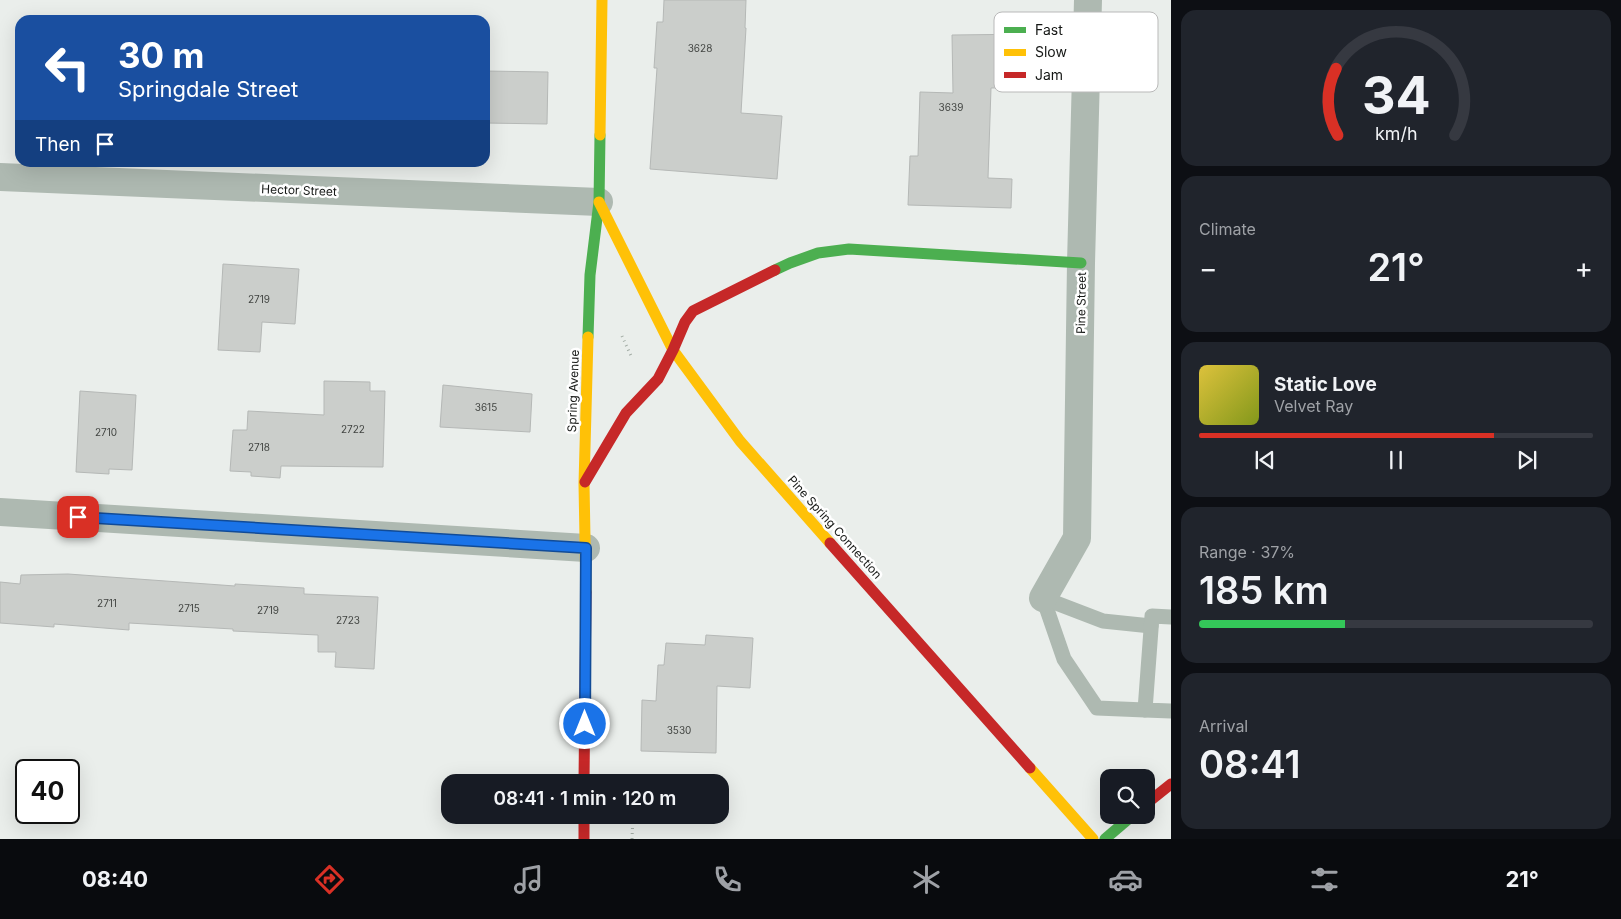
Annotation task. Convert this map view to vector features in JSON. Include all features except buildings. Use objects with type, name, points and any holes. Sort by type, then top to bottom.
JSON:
[{"type":"street","name":"Spring Avenue","points":[[584,774],[586,548],[584,484],[590,275],[599,202],[602,0]]},
{"type":"street","name":"Pine Street","points":[[1043,598],[1077,538],[1086,92]]},
{"type":"street","name":"Hector Street","points":[[0,177],[599,202]]},
{"type":"street","name":"Pine Spring Connection","points":[[599,202],[673,350],[740,441],[1093,839]]},
{"type":"street","points":[[584,484],[626,413],[658,379],[685,322],[693,311],[790,263],[818,253],[849,249],[1081,263]]},
{"type":"street","points":[[0,512],[586,548]]},
{"type":"street","points":[[1155,797],[1171,784]]},
{"type":"street","points":[[584,824],[584,839]]},
{"type":"street","points":[[1104,839],[1123,824]]},
{"type":"lane","points":[[1043,598],[1103,621],[1151,626]]},
{"type":"lane","points":[[1043,598],[1064,660],[1097,708],[1171,711]]},
{"type":"lane","points":[[1145,710],[1152,616],[1171,616]]},
{"type":"path","points":[[632,839],[633,824]]},
{"type":"traffic: fast","points":[[588,337],[590,275],[599,202],[600,135]]},
{"type":"traffic: fast","points":[[775,270],[818,253],[849,249],[1081,263]]},
{"type":"traffic: fast","points":[[1105,839],[1122,824]]},
{"type":"traffic: slow","points":[[600,135],[602,0]]},
{"type":"traffic: slow","points":[[599,202],[673,350],[740,441],[830,543]]},
{"type":"traffic: slow","points":[[586,592],[584,484],[588,337]]},
{"type":"traffic: slow","points":[[1030,768],[1093,839]]},
{"type":"traffic: jam","points":[[585,482],[626,413],[658,379],[685,322],[693,311],[775,270]]},
{"type":"traffic: jam","points":[[830,543],[1030,768]]},
{"type":"traffic: jam","points":[[584,774],[586,592]]},
{"type":"traffic: jam","points":[[1155,797],[1171,784]]},
{"type":"traffic: jam","points":[[584,824],[584,839]]},
{"type":"route","points":[[78,517],[586,548],[585,724]]}]
